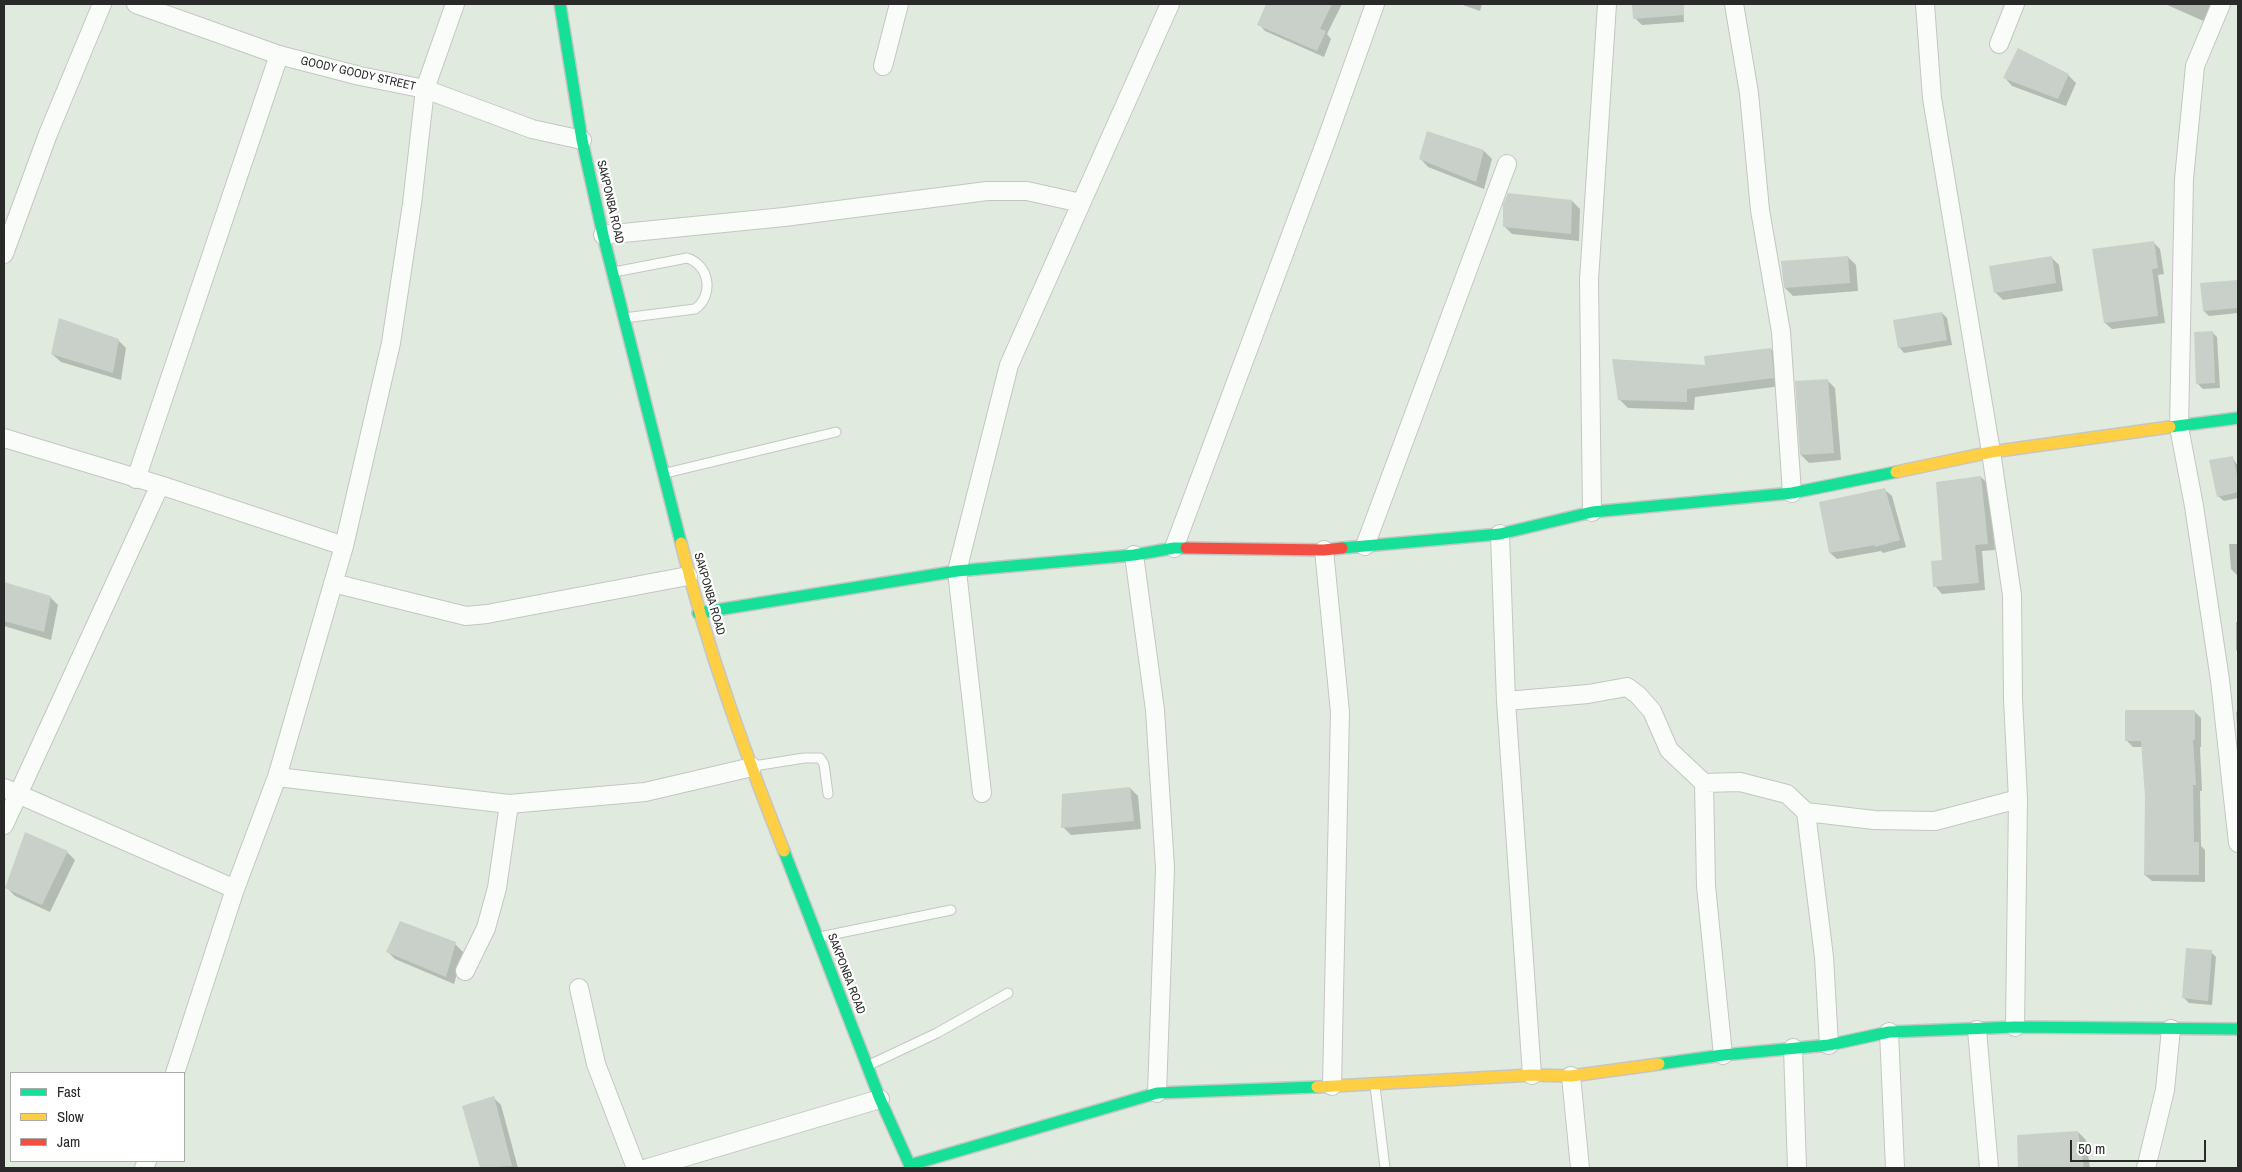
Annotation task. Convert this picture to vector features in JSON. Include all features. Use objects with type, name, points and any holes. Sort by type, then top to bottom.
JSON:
[{"type":"street","points":[[4,254],[48,134],[102,4]]},
{"type":"street","name":"GOODY GOODY STREET","points":[[136,4],[279,55],[360,76],[425,89],[532,129],[582,140]]},
{"type":"street","points":[[175,1072],[235,889],[277,778],[344,546],[391,343],[412,204],[425,89],[455,4]]},
{"type":"street","name":"SAKPONBA ROAD","points":[[560,4],[582,140],[603,235],[698,613],[752,766],[817,937],[880,1099],[910,1167]]},
{"type":"street","points":[[883,66],[899,4]]},
{"type":"street","points":[[982,793],[957,571],[1009,365],[1170,4]]},
{"type":"street","points":[[1174,548],[1326,141],[1375,4]]},
{"type":"street","points":[[1592,512],[1589,280],[1607,4]]},
{"type":"street","points":[[1734,4],[1749,93],[1760,210],[1781,332],[1792,493]]},
{"type":"street","points":[[1925,4],[1932,98],[1991,452],[2012,595],[2013,699],[2018,799],[2015,1027]]},
{"type":"street","points":[[1999,44],[2015,4]]},
{"type":"street","points":[[2220,4],[2195,66],[2185,170],[2179,427],[2194,506],[2220,680],[2238,843]]},
{"type":"street","points":[[136,479],[279,55]]},
{"type":"street","points":[[1365,546],[1507,164]]},
{"type":"street","points":[[603,235],[784,217],[987,191],[1027,191],[1081,203]]},
{"type":"street","points":[[698,613],[957,571],[1134,556],[1174,548],[1324,550],[1500,534],[1592,512],[1792,493],[1991,452],[2238,418]]},
{"type":"street","points":[[4,438],[160,485],[344,546]]},
{"type":"street","points":[[4,825],[11,791],[160,485]]},
{"type":"street","points":[[1500,534],[1506,701],[1532,1075]]},
{"type":"street","points":[[1324,550],[1340,712],[1332,1086]]},
{"type":"street","points":[[1134,556],[1155,710],[1165,868],[1157,1093]]},
{"type":"street","points":[[333,583],[466,616],[487,614],[688,576]]},
{"type":"street","points":[[1506,701],[1588,694],[1627,687],[1638,695],[1652,711],[1669,750],[1704,783],[1740,782],[1787,794],[1806,812],[1874,820],[1935,821],[2018,799]]},
{"type":"street","points":[[277,778],[510,804],[645,792],[752,766]]},
{"type":"street","points":[[1704,783],[1706,886],[1723,1055]]},
{"type":"street","points":[[11,791],[235,889]]},
{"type":"street","points":[[465,971],[486,928],[497,888],[510,804]]},
{"type":"street","points":[[1806,812],[1824,957],[1829,1045]]},
{"type":"street","points":[[579,988],[596,1064],[636,1168]]},
{"type":"street","points":[[910,1167],[1157,1093],[1532,1075],[1571,1076],[1723,1055],[1829,1045],[1889,1032],[2015,1027],[2238,1029]]},
{"type":"street","points":[[2146,1168],[2165,1090],[2171,1029]]},
{"type":"street","points":[[1976,1030],[1990,1168]]},
{"type":"street","points":[[1889,1032],[1895,1168]]},
{"type":"street","points":[[1793,1048],[1798,1168]]},
{"type":"street","points":[[1571,1076],[1580,1168]]},
{"type":"street","points":[[648,1168],[880,1099]]},
{"type":"lane","points":[[612,272],[687,258],[696,261],[703,267],[708,294],[702,304],[695,309],[624,318]]},
{"type":"lane","points":[[663,473],[836,432]]},
{"type":"lane","points":[[752,766],[804,758],[820,758],[824,764],[828,794]]},
{"type":"lane","points":[[817,937],[951,910]]},
{"type":"lane","points":[[867,1066],[937,1033],[1008,993]]},
{"type":"lane","points":[[1375,1084],[1385,1168]]},
{"type":"building","points":[[1266,4],[1332,4],[1320,29],[1326,31],[1317,51],[1257,25]]},
{"type":"building","points":[[1632,4],[1684,4],[1684,15],[1633,19]]},
{"type":"building","points":[[2018,48],[2069,74],[2058,99],[2003,78]]},
{"type":"building","points":[[1427,131],[1484,150],[1476,182],[1419,159]]},
{"type":"building","points":[[1508,193],[1572,200],[1571,234],[1503,227],[1503,204]]},
{"type":"building","points":[[2154,241],[2158,268],[2152,269],[2158,316],[2104,323],[2092,249]]},
{"type":"building","points":[[1848,256],[1850,283],[1784,288],[1781,261]]},
{"type":"building","points":[[2052,256],[2056,283],[1994,293],[1989,266]]},
{"type":"building","points":[[2238,280],[2238,308],[2203,311],[2200,283]]},
{"type":"building","points":[[1942,312],[1947,340],[1898,348],[1893,320]]},
{"type":"building","points":[[59,318],[119,339],[113,373],[51,354]]},
{"type":"building","points":[[2213,331],[2215,383],[2196,384],[2194,332]]},
{"type":"building","points":[[1771,348],[1774,378],[1687,389],[1687,402],[1618,400],[1612,359],[1705,365],[1704,356]]},
{"type":"building","points":[[1828,379],[1834,453],[1800,455],[1795,381]]},
{"type":"building","points":[[2233,456],[2238,481],[2238,492],[2217,497],[2209,460]]},
{"type":"building","points":[[1981,476],[1988,544],[1975,545],[1979,583],[1933,587],[1931,561],[1942,560],[1936,482]]},
{"type":"building","points":[[1885,488],[1900,540],[1875,547],[1875,545],[1829,553],[1819,502]]},
{"type":"building","points":[[4,582],[51,596],[44,632],[4,621]]},
{"type":"building","points":[[2125,710],[2195,710],[2195,740],[2193,740],[2196,785],[2193,785],[2194,842],[2199,842],[2199,875],[2144,875],[2145,797],[2141,741],[2125,741]]},
{"type":"building","points":[[1130,787],[1134,821],[1061,828],[1062,794]]},
{"type":"building","points":[[25,832],[68,851],[42,905],[5,888]]},
{"type":"building","points":[[400,921],[456,942],[446,977],[386,952]]},
{"type":"building","points":[[2186,948],[2212,950],[2208,1001],[2182,998]]},
{"type":"building","points":[[494,1096],[512,1166],[480,1168],[462,1106]]},
{"type":"building","points":[[2078,1131],[2084,1168],[2018,1168],[2017,1135]]},
{"type":"traffic: fast","points":[[560,4],[582,140],[603,235],[681,543]]},
{"type":"traffic: fast","points":[[2170,427],[2238,418]]},
{"type":"traffic: fast","points":[[1342,548],[1500,534],[1592,512],[1792,493],[1896,472]]},
{"type":"traffic: fast","points":[[698,613],[957,571],[1134,555],[1174,548],[1186,548]]},
{"type":"traffic: fast","points":[[784,851],[880,1099],[911,1168]]},
{"type":"traffic: fast","points":[[1659,1064],[1723,1055],[1829,1045],[1889,1032],[2015,1027],[2238,1029]]},
{"type":"traffic: fast","points":[[910,1165],[1157,1093],[1317,1087]]},
{"type":"traffic: slow","points":[[1896,472],[1991,452],[2170,427]]},
{"type":"traffic: slow","points":[[681,543],[714,660],[784,851]]},
{"type":"traffic: slow","points":[[1317,1087],[1532,1075],[1571,1076],[1659,1064]]},
{"type":"traffic: jam","points":[[1186,548],[1324,550],[1342,548]]}]
